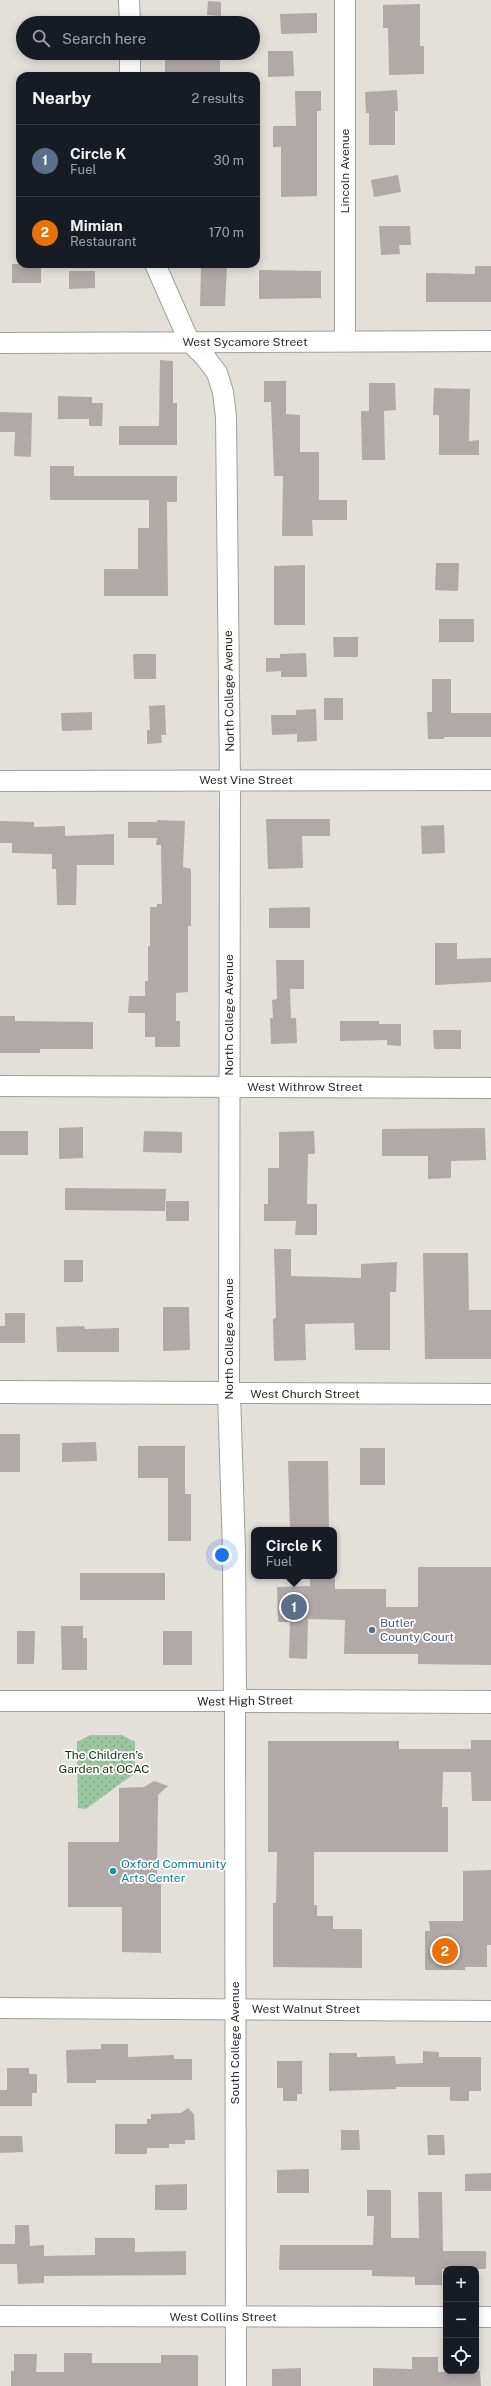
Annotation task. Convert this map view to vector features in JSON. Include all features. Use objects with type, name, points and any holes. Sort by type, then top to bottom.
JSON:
[{"type":"highway","name":"West Church Street","points":[[0,1392],[229,1393]]},
{"type":"highway","name":"North College Avenue","points":[[229,1393],[234,1551],[235,1701]]},
{"type":"highway","name":"West High Street","points":[[235,1701],[491,1702]]},
{"type":"street","points":[[130,0],[130,16]]},
{"type":"street","name":"Lincoln Avenue","points":[[345,0],[345,341]]},
{"type":"street","points":[[130,60],[130,72]]},
{"type":"street","points":[[157,268],[189,342]]},
{"type":"street","name":"West Sycamore Street","points":[[0,343],[491,341]]},
{"type":"street","name":"North College Avenue","points":[[189,342],[205,357],[217,373],[223,392],[226,417],[230,780],[228,1086],[229,1393]]},
{"type":"street","name":"West Vine Street","points":[[0,780],[491,780]]},
{"type":"street","name":"West Withrow Street","points":[[0,1086],[491,1088]]},
{"type":"street","name":"West Church Street","points":[[229,1393],[491,1394]]},
{"type":"street","name":"West High Street","points":[[0,1701],[235,1701]]},
{"type":"street","name":"South College Avenue","points":[[235,1701],[236,2386]]},
{"type":"street","name":"West Walnut Street","points":[[0,2008],[491,2011]]},
{"type":"street","name":"West Collins Street","points":[[0,2316],[443,2317]]},
{"type":"street","points":[[479,2317],[491,2317]]},
{"type":"green space","name":"The Children’s Garden at OCAC","points":[[90,1735],[122,1735],[135,1742],[135,1773],[86,1809],[78,1808],[77,1742]]},
{"type":"building","points":[[208,1],[221,2],[221,16],[207,15]]},
{"type":"building","points":[[420,4],[420,46],[424,46],[424,74],[389,75],[388,28],[383,28],[383,5]]},
{"type":"building","points":[[317,13],[317,33],[281,34],[280,14]]},
{"type":"building","points":[[268,51],[293,51],[294,76],[268,77]]},
{"type":"building","points":[[165,60],[220,60],[220,72],[165,72]]},
{"type":"building","points":[[397,90],[398,111],[395,111],[395,145],[369,145],[369,113],[366,113],[365,92]]},
{"type":"building","points":[[295,91],[321,91],[321,111],[317,111],[317,196],[281,197],[281,147],[273,147],[273,126],[296,126]]},
{"type":"building","points":[[398,175],[401,192],[374,197],[371,180]]},
{"type":"building","points":[[379,226],[410,226],[411,245],[399,245],[400,254],[381,255]]},
{"type":"building","points":[[12,264],[16,264],[16,268],[41,268],[41,283],[12,283]]},
{"type":"building","points":[[475,266],[491,266],[491,302],[426,302],[426,273],[475,274]]},
{"type":"building","points":[[201,268],[227,268],[225,306],[200,306]]},
{"type":"building","points":[[259,270],[321,271],[321,298],[259,299]]},
{"type":"building","points":[[69,271],[95,271],[95,288],[69,289]]},
{"type":"building","points":[[160,360],[173,361],[173,403],[177,403],[177,445],[119,445],[119,426],[159,426]]},
{"type":"building","points":[[264,381],[286,381],[286,414],[300,415],[300,452],[319,452],[319,500],[347,500],[347,520],[312,520],[313,536],[282,536],[283,476],[274,476],[271,402],[264,402]]},
{"type":"building","points":[[369,383],[395,383],[396,410],[384,411],[385,460],[362,460],[361,411],[369,411]]},
{"type":"building","points":[[434,388],[470,389],[469,441],[479,440],[479,455],[439,455],[439,415],[433,415]]},
{"type":"building","points":[[58,396],[92,397],[92,403],[103,403],[102,426],[89,426],[89,419],[58,419]]},
{"type":"building","points":[[0,412],[32,413],[31,457],[14,456],[15,432],[0,432]]},
{"type":"building","points":[[50,466],[74,466],[74,476],[177,476],[177,502],[167,502],[168,596],[104,596],[104,569],[138,569],[138,528],[149,528],[149,500],[50,500]]},
{"type":"building","points":[[436,563],[459,563],[458,591],[435,590]]},
{"type":"building","points":[[305,565],[305,625],[274,625],[274,566]]},
{"type":"building","points":[[439,619],[474,619],[474,642],[439,642]]},
{"type":"building","points":[[333,637],[358,637],[358,657],[334,657]]},
{"type":"building","points":[[306,653],[307,677],[281,677],[281,671],[266,672],[266,658],[280,658],[280,654]]},
{"type":"building","points":[[133,654],[156,654],[156,679],[134,679]]},
{"type":"building","points":[[432,679],[451,679],[451,713],[491,713],[491,737],[444,737],[444,739],[428,739],[427,712],[432,712]]},
{"type":"building","points":[[324,698],[343,698],[343,720],[324,720]]},
{"type":"building","points":[[165,705],[166,735],[161,735],[162,743],[147,744],[147,730],[150,730],[149,706]]},
{"type":"building","points":[[316,709],[317,741],[297,742],[297,734],[272,735],[271,715],[296,715],[296,710]]},
{"type":"building","points":[[92,712],[92,730],[62,731],[61,713]]},
{"type":"building","points":[[266,819],[330,819],[330,836],[302,836],[303,868],[268,869]]},
{"type":"building","points":[[157,820],[185,821],[183,867],[191,869],[191,926],[188,926],[188,992],[176,993],[176,1021],[180,1021],[180,1047],[155,1047],[155,1037],[145,1037],[145,1013],[128,1013],[129,996],[145,996],[145,981],[148,981],[148,946],[150,946],[150,907],[157,907],[157,904],[162,904],[161,845],[156,845],[157,838],[128,838],[128,822],[157,822]]},
{"type":"building","points":[[0,821],[34,822],[34,827],[65,826],[65,836],[114,834],[114,865],[77,865],[76,905],[57,905],[56,869],[52,869],[52,854],[12,853],[12,843],[0,843]]},
{"type":"building","points":[[444,825],[445,853],[422,854],[421,826]]},
{"type":"building","points":[[310,907],[310,928],[269,928],[269,908]]},
{"type":"building","points":[[435,943],[457,943],[457,959],[491,958],[491,982],[435,985]]},
{"type":"building","points":[[276,960],[304,960],[304,989],[290,989],[291,1018],[296,1018],[297,1043],[271,1044],[270,1018],[273,1018],[272,1000],[277,999]]},
{"type":"building","points":[[0,1016],[15,1016],[15,1021],[93,1022],[93,1049],[40,1049],[40,1053],[0,1053]]},
{"type":"building","points":[[340,1021],[379,1021],[379,1024],[401,1024],[401,1046],[387,1045],[387,1040],[340,1041]]},
{"type":"building","points":[[433,1030],[461,1030],[461,1049],[434,1049]]},
{"type":"building","points":[[83,1127],[83,1158],[59,1159],[59,1128]]},
{"type":"building","points":[[485,1128],[486,1160],[451,1161],[451,1178],[428,1179],[428,1156],[382,1156],[382,1129]]},
{"type":"building","points":[[0,1131],[28,1131],[28,1155],[0,1155]]},
{"type":"building","points":[[144,1131],[182,1132],[182,1153],[143,1152]]},
{"type":"building","points":[[314,1131],[315,1154],[308,1154],[307,1204],[317,1204],[317,1235],[295,1235],[296,1221],[264,1221],[264,1204],[268,1204],[268,1168],[279,1168],[279,1132]]},
{"type":"building","points":[[65,1188],[166,1189],[165,1211],[65,1210]]},
{"type":"building","points":[[166,1201],[189,1201],[189,1221],[166,1221]]},
{"type":"building","points":[[274,1249],[291,1249],[291,1276],[361,1278],[361,1264],[397,1262],[396,1292],[390,1292],[390,1350],[355,1350],[354,1323],[305,1324],[306,1360],[274,1361],[273,1319],[276,1318]]},
{"type":"building","points":[[423,1253],[468,1253],[469,1310],[491,1310],[491,1359],[425,1359]]},
{"type":"building","points":[[64,1260],[83,1260],[83,1282],[64,1282]]},
{"type":"building","points":[[163,1307],[189,1307],[190,1350],[163,1351]]},
{"type":"building","points":[[5,1313],[25,1313],[25,1343],[0,1343],[0,1326],[5,1326]]},
{"type":"building","points":[[84,1326],[85,1329],[119,1328],[119,1352],[57,1352],[56,1327]]},
{"type":"building","points":[[0,1434],[20,1434],[20,1472],[0,1472]]},
{"type":"building","points":[[96,1442],[97,1461],[62,1462],[62,1443]]},
{"type":"building","points":[[138,1446],[185,1446],[185,1494],[191,1494],[191,1541],[168,1541],[168,1478],[138,1478]]},
{"type":"building","points":[[360,1448],[385,1448],[385,1485],[360,1485]]},
{"type":"building","points":[[288,1461],[328,1461],[329,1527],[290,1527]]},
{"type":"building","points":[[418,1567],[491,1567],[491,1665],[418,1664],[418,1654],[344,1654],[345,1620],[308,1619],[307,1659],[289,1658],[290,1622],[278,1622],[277,1587],[310,1586],[310,1579],[335,1579],[335,1589],[386,1589],[386,1607],[418,1607]]},
{"type":"building","points":[[80,1573],[165,1573],[165,1600],[80,1600]]},
{"type":"building","points":[[61,1626],[83,1626],[83,1638],[87,1638],[87,1670],[62,1670]]},
{"type":"building","points":[[17,1631],[35,1631],[34,1664],[17,1664]]},
{"type":"building","points":[[163,1631],[192,1631],[192,1665],[163,1665]]},
{"type":"building","points":[[471,1740],[491,1740],[491,1801],[472,1801],[471,1772],[443,1772],[442,1807],[448,1807],[448,1852],[314,1852],[314,1905],[317,1905],[317,1916],[333,1916],[333,1929],[362,1929],[362,1968],[273,1967],[273,1903],[276,1903],[277,1852],[268,1852],[268,1741],[399,1741],[399,1749],[471,1749]]},
{"type":"building","name":"Oxford Community Arts Center","points":[[154,1781],[168,1786],[158,1795],[157,1882],[161,1883],[161,1953],[122,1952],[122,1907],[68,1907],[68,1842],[119,1842],[119,1788],[144,1787]]},
{"type":"building","points":[[491,1870],[491,1945],[487,1945],[487,1967],[465,1967],[465,1970],[425,1970],[425,1931],[430,1931],[429,1921],[463,1921],[463,1871]]},
{"type":"building","points":[[101,2044],[128,2044],[128,2057],[174,2055],[174,2059],[192,2059],[192,2080],[96,2080],[96,2083],[67,2083],[66,2050],[101,2049]]},
{"type":"building","points":[[423,2051],[439,2052],[439,2057],[481,2057],[481,2091],[469,2091],[469,2101],[450,2101],[450,2087],[396,2087],[396,2089],[329,2091],[329,2053],[357,2053],[357,2057],[395,2056],[396,2064],[423,2063]]},
{"type":"building","points":[[277,2061],[302,2061],[302,2094],[297,2094],[297,2101],[283,2101],[283,2088],[277,2088]]},
{"type":"building","points":[[7,2068],[29,2068],[29,2074],[37,2074],[37,2093],[32,2093],[32,2106],[0,2106],[0,2090],[7,2090]]},
{"type":"building","points":[[188,2108],[194,2114],[195,2140],[185,2140],[185,2144],[169,2144],[169,2148],[147,2148],[147,2154],[115,2154],[115,2124],[147,2124],[147,2119],[151,2119],[151,2114],[181,2113]]},
{"type":"building","points":[[341,2130],[359,2130],[360,2150],[341,2150]]},
{"type":"building","points":[[427,2135],[444,2135],[445,2155],[428,2155]]},
{"type":"building","points":[[0,2136],[22,2136],[23,2152],[0,2153]]},
{"type":"building","points":[[309,2169],[309,2193],[277,2193],[277,2170]]},
{"type":"building","points":[[491,2173],[491,2191],[465,2191],[465,2174]]},
{"type":"building","points":[[187,2184],[187,2210],[155,2210],[155,2185]]},
{"type":"building","points":[[367,2190],[391,2190],[391,2238],[419,2238],[418,2192],[442,2192],[443,2251],[486,2251],[486,2269],[479,2269],[479,2266],[443,2266],[442,2285],[415,2285],[415,2277],[372,2276],[372,2270],[279,2270],[280,2245],[373,2245],[374,2216],[367,2216]]},
{"type":"building","points":[[15,2225],[29,2225],[30,2246],[44,2245],[44,2256],[95,2255],[95,2238],[135,2238],[135,2252],[186,2251],[186,2275],[44,2276],[44,2283],[18,2284],[17,2264],[0,2264],[0,2244],[15,2244]]},
{"type":"building","points":[[64,2353],[92,2353],[92,2363],[161,2363],[161,2355],[198,2355],[198,2386],[11,2386],[11,2371],[14,2371],[14,2354],[37,2354],[36,2372],[64,2372]]},
{"type":"building","points":[[412,2357],[438,2357],[438,2372],[443,2372],[443,2374],[479,2374],[480,2371],[481,2386],[373,2386],[373,2368],[412,2369]]},
{"type":"building","points":[[301,2368],[301,2386],[272,2386],[272,2369]]},
{"type":"place","name":"Circle K","points":[[294,1607]]},
{"type":"place","name":"Butler County Court","points":[[372,1630]]},
{"type":"place","name":"Oxford Community Arts Center","points":[[113,1871]]},
{"type":"place","name":"Mimian","points":[[445,1951]]}]
